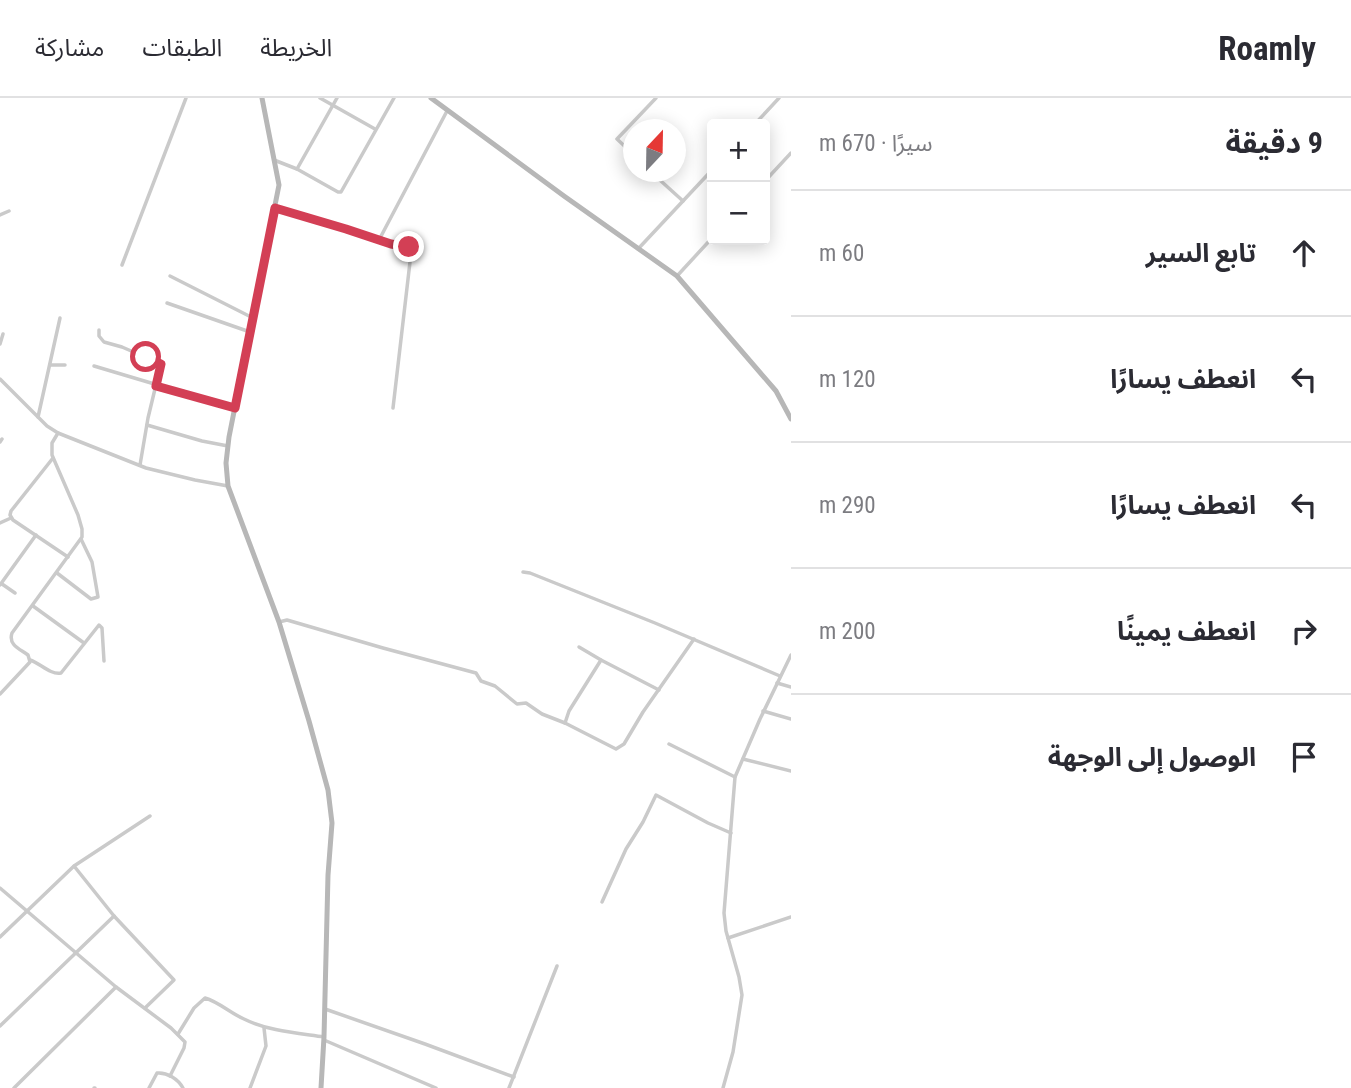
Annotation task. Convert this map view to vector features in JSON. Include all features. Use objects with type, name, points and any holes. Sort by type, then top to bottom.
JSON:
[{"type":"street","points":[[122,265],[186,98]]},
{"type":"street","points":[[262,98],[279,186],[226,463],[228,486],[279,622],[328,790],[332,823],[321,1088]]},
{"type":"street","points":[[320,98],[376,129]]},
{"type":"street","points":[[297,169],[337,98]]},
{"type":"street","points":[[274,160],[341,192],[394,98]]},
{"type":"street","points":[[431,98],[677,276],[776,391],[791,419]]},
{"type":"street","points":[[636,119],[656,98]]},
{"type":"street","points":[[760,119],[779,98]]},
{"type":"street","points":[[379,240],[447,111]]},
{"type":"street","points":[[770,176],[791,153]]},
{"type":"street","points":[[638,249],[707,175]]},
{"type":"street","points":[[663,182],[683,201]]},
{"type":"street","points":[[275,208],[391,244],[407,245],[410,249],[393,408]]},
{"type":"street","points":[[0,215],[9,211]]},
{"type":"street","points":[[677,276],[707,243]]},
{"type":"street","points":[[170,276],[253,318]]},
{"type":"street","points":[[167,303],[250,332]]},
{"type":"street","points":[[38,417],[60,318]]},
{"type":"street","points":[[99,330],[99,336],[104,342],[161,364],[140,465]]},
{"type":"street","points":[[0,344],[3,334]]},
{"type":"street","points":[[50,365],[65,365]]},
{"type":"street","points":[[94,366],[235,408]]},
{"type":"street","points":[[0,379],[58,433],[140,465],[195,481],[228,486]]},
{"type":"street","points":[[147,425],[228,446]]},
{"type":"street","points":[[58,433],[51,451],[78,515],[82,529],[81,539],[10,637],[12,644],[27,654],[30,660],[53,673],[61,673],[97,626],[101,626],[104,661]]},
{"type":"street","points":[[11,518],[11,511],[53,458]]},
{"type":"street","points":[[0,523],[11,518]]},
{"type":"street","points":[[11,518],[68,557]]},
{"type":"street","points":[[15,593],[0,584],[36,535]]},
{"type":"street","points":[[57,573],[90,598],[98,597],[92,562],[81,539]]},
{"type":"street","points":[[523,572],[780,676]]},
{"type":"street","points":[[33,606],[84,643]]},
{"type":"street","points":[[279,622],[287,620],[476,673],[481,681],[495,686],[517,704],[526,703],[542,714],[616,749],[624,744],[694,639]]},
{"type":"street","points":[[579,647],[659,690]]},
{"type":"street","points":[[723,1088],[733,1052],[742,995],[724,913],[735,777],[791,655]]},
{"type":"street","points":[[0,694],[30,660]]},
{"type":"street","points":[[565,723],[569,711],[601,660]]},
{"type":"street","points":[[777,683],[791,687]]},
{"type":"street","points":[[763,711],[791,719]]},
{"type":"street","points":[[669,744],[735,777]]},
{"type":"street","points":[[743,759],[791,771]]},
{"type":"street","points":[[602,902],[626,849],[656,795],[708,823],[731,832]]},
{"type":"street","points":[[0,937],[74,866],[150,816]]},
{"type":"street","points":[[74,866],[114,916],[174,980],[145,1008]]},
{"type":"street","points":[[0,888],[177,1034],[184,1042],[184,1048],[170,1076]]},
{"type":"street","points":[[0,1026],[114,916]]},
{"type":"street","points":[[728,938],[791,917]]},
{"type":"street","points":[[509,1088],[557,966]]},
{"type":"street","points":[[14,1088],[116,986]]},
{"type":"street","points":[[177,1034],[194,1008],[205,998],[264,1028],[324,1038],[436,1088]]},
{"type":"street","points":[[325,1009],[514,1077]]},
{"type":"street","points":[[250,1088],[266,1046],[264,1028]]},
{"type":"street","points":[[149,1088],[157,1073],[170,1076],[183,1088]]},
{"type":"route","points":[[146,357],[161,364],[156,386],[235,408],[275,208],[391,244],[409,247]]}]
